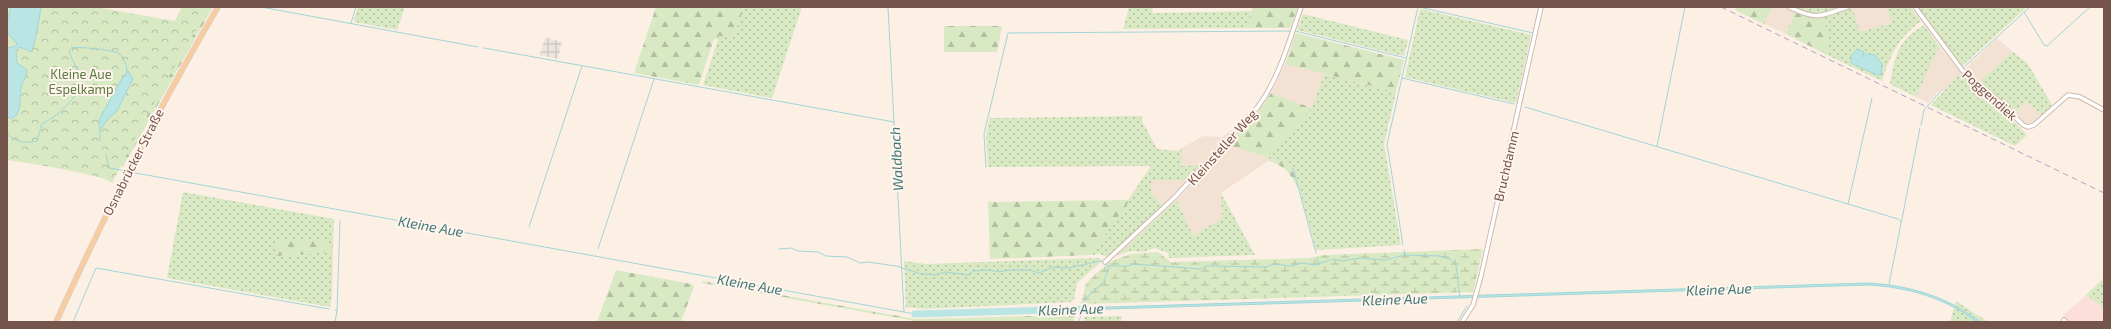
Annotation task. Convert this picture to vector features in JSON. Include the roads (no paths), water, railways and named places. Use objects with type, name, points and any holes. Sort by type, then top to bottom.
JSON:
[{"type":"main road","name":"Osnabrücker Straße","points":[[56,322],[127,171],[179,74],[218,7]]},
{"type":"street","name":"Kleinsteller Weg","points":[[1105,262],[1175,197],[1257,108],[1267,95],[1277,75],[1301,7]]},
{"type":"street","name":"Bruchdamm","points":[[1462,322],[1475,300],[1541,7]]},
{"type":"street","points":[[1789,7],[1806,15],[1816,17],[1847,7]]},
{"type":"street","name":"Poggendiek","points":[[1915,7],[1962,70],[1999,101],[2023,125],[2028,127],[2034,125],[2068,95],[2080,97],[2104,110]]},
{"type":"water","points":[[11,7],[41,7],[31,52],[20,47],[16,51],[17,63],[27,70],[21,88],[19,110],[11,119],[7,116],[7,48],[14,47],[17,44],[7,32],[7,21]]},
{"type":"water","points":[[1857,49],[1864,52],[1863,57],[1866,54],[1875,55],[1882,64],[1881,74],[1875,74],[1851,63],[1851,56]]},
{"type":"water","points":[[127,69],[133,79],[117,111],[109,118],[100,130],[99,120],[122,78],[126,75]]},
{"type":"water","points":[[1867,283],[1912,289],[1941,299],[1954,305],[1980,322],[1977,322],[1952,306],[1926,295],[1897,288],[1868,285],[1078,310],[1078,308]]},
{"type":"waterway","points":[[261,7],[478,47]]},
{"type":"waterway","points":[[351,23],[356,7]]},
{"type":"waterway","name":"Waldbach","points":[[888,7],[904,312]]},
{"type":"waterway","points":[[1403,245],[1387,144],[1418,7]]},
{"type":"waterway","points":[[1419,7],[1533,33],[1539,7]]},
{"type":"waterway","points":[[1657,146],[1685,7]]},
{"type":"waterway","points":[[1964,67],[2030,7]]},
{"type":"waterway","points":[[2024,12],[2044,45],[2047,46],[2090,7]]},
{"type":"waterway","points":[[986,167],[984,134],[1008,33],[1292,31]]},
{"type":"waterway","points":[[1295,31],[1406,58]]},
{"type":"waterway","name":"Kleine Aue","points":[[7,133],[20,142],[37,141],[42,124],[55,116],[71,101],[83,81],[72,59],[69,50],[71,48],[94,49],[118,53],[123,58],[127,69]]},
{"type":"waterway","points":[[484,48],[894,122]]},
{"type":"waterway","points":[[529,227],[582,66]]},
{"type":"waterway","points":[[1402,78],[1514,104]]},
{"type":"waterway","points":[[598,249],[654,79]]},
{"type":"waterway","points":[[1921,125],[1924,110],[1941,91]]},
{"type":"waterway","points":[[1848,204],[1872,98]]},
{"type":"waterway","points":[[1525,107],[1898,219],[1901,222]]},
{"type":"waterway","points":[[1889,284],[1920,128]]},
{"type":"waterway","name":"Kleine Aue","points":[[100,130],[100,141]]},
{"type":"waterway","name":"Kleine Aue","points":[[106,155],[109,168],[127,171]]},
{"type":"waterway","points":[[1293,168],[1316,253]]},
{"type":"waterway","name":"Kleine Aue","points":[[130,172],[915,314]]},
{"type":"waterway","points":[[335,310],[337,311],[340,221]]},
{"type":"waterway","points":[[779,249],[791,248],[798,251],[818,252],[826,256],[847,257],[860,263],[868,262],[896,266],[921,274],[937,275],[945,272],[968,275],[973,271],[989,270],[999,272],[1009,270],[1029,270],[1039,273],[1053,267],[1068,268],[1100,261],[1108,266],[1124,266],[1133,264],[1201,269],[1206,266],[1267,267],[1273,264],[1291,266],[1301,263],[1315,265],[1333,259],[1342,261],[1360,258],[1385,260],[1405,255],[1440,256],[1450,259],[1456,265],[1460,297]]},
{"type":"waterway","points":[[1404,250],[1405,255]]},
{"type":"waterway","points":[[1317,258],[1319,265]]},
{"type":"waterway","points":[[1084,301],[1104,282],[1109,266]]},
{"type":"waterway","points":[[73,322],[96,268],[329,309]]},
{"type":"waterway","points":[[1457,322],[1467,306]]},
{"type":"waterway","points":[[1079,322],[1083,307]]},
{"type":"waterway","name":"Kleine Aue","points":[[915,314],[1087,309]]},
{"type":"waterway","points":[[335,322],[337,311]]},
{"type":"railway","points":[[1721,7],[2104,193]]},
{"type":"park label","name":"Kleine Aue Espelkamp","points":[[81,82]]}]
